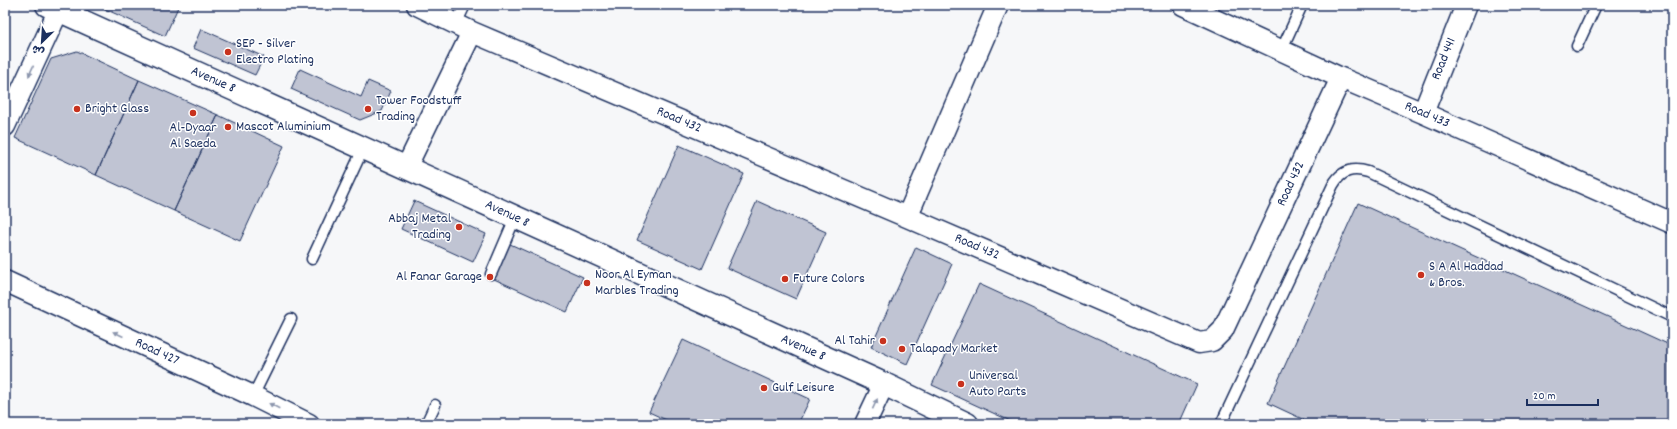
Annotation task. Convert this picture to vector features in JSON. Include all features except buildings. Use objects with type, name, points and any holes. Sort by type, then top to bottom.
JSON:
[{"type":"street","name":"Road 432","points":[[417,5],[459,21],[1199,343],[1212,341],[1223,330],[1341,78]]},
{"type":"street","points":[[907,217],[998,5]]},
{"type":"street","name":"Road 433","points":[[1183,5],[1341,78],[1672,223]]},
{"type":"street","name":"Road 441","points":[[1423,113],[1463,6]]},
{"type":"street","points":[[5,126],[56,7]]},
{"type":"street","name":"Avenue 8","points":[[56,7],[515,218],[884,384],[967,424]]},
{"type":"street","points":[[406,168],[459,21]]},
{"type":"street","name":"Road 427","points":[[5,281],[253,396],[309,424]]},
{"type":"street","points":[[866,424],[884,384]]},
{"type":"lane","points":[[459,21],[465,5]]},
{"type":"lane","points":[[1282,51],[1302,5]]},
{"type":"lane","points":[[1577,46],[1596,5]]},
{"type":"lane","points":[[312,259],[363,148]]},
{"type":"lane","points":[[1221,424],[1333,185],[1343,172],[1351,169],[1360,169],[1368,172],[1672,317]]},
{"type":"lane","points":[[491,274],[515,218]]},
{"type":"lane","points":[[253,396],[291,319]]},
{"type":"lane","points":[[426,424],[435,405]]},
{"type":"place","name":"SEP - Silver Electro Plating","points":[[228,52]]},
{"type":"place","name":"Bright Glass","points":[[77,109]]},
{"type":"place","name":"Tower Foodstuff Trading","points":[[368,109]]},
{"type":"place","name":"Al-Dyaar Al Saeda","points":[[193,113]]},
{"type":"place","name":"Mascot Aluminium","points":[[228,127]]},
{"type":"place","name":"Abbaj Metal Trading","points":[[459,227]]},
{"type":"place","name":"S A Al Haddad & Bros.","points":[[1421,275]]},
{"type":"place","name":"Al Fanar Garage","points":[[490,277]]},
{"type":"place","name":"Future Colors","points":[[785,279]]},
{"type":"place","name":"Noor Al Eyman Marbles Trading","points":[[587,283]]},
{"type":"place","name":"Al Tahir","points":[[883,341]]},
{"type":"place","name":"Talapady Market","points":[[902,349]]},
{"type":"place","name":"Universal Auto Parts","points":[[961,384]]},
{"type":"place","name":"Gulf Leisure","points":[[764,388]]}]
